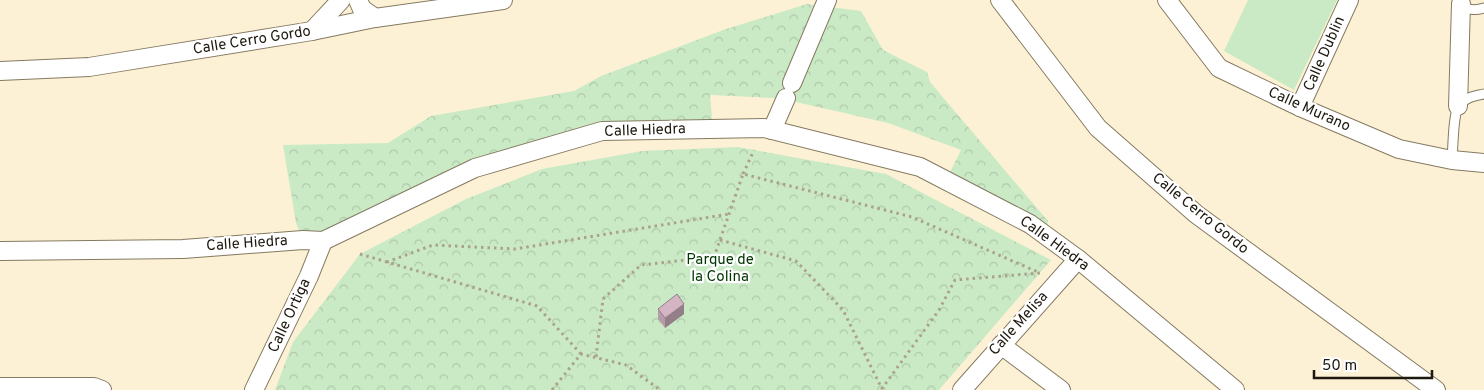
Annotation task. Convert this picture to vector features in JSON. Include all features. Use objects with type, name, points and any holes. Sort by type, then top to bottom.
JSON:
[{"type":"street","points":[[312,31],[342,0]]},
{"type":"street","points":[[358,0],[362,10],[375,18]]},
{"type":"street","name":"Calle Cerro Gordo","points":[[0,71],[89,67],[312,31],[375,18],[503,0]]},
{"type":"street","points":[[772,130],[827,0]]},
{"type":"street","name":"Calle Cerro Gordo","points":[[1000,0],[1098,128],[1196,214],[1436,390]]},
{"type":"street","name":"Calle Murano","points":[[1167,0],[1219,68],[1300,107],[1400,149],[1452,160],[1484,163]]},
{"type":"street","name":"Calle Dublin","points":[[1300,107],[1349,0]]},
{"type":"street","points":[[1458,106],[1461,2]]},
{"type":"street","name":"Calle Hiedra","points":[[0,250],[183,249],[303,240],[323,241],[475,168],[602,131],[764,128],[920,167],[1030,224],[1078,259],[1235,390]]},
{"type":"street","name":"Calle Ortiga","points":[[254,390],[309,276],[323,241]]},
{"type":"street","name":"Calle Melisa","points":[[962,390],[1078,259]]},
{"type":"street","points":[[1001,345],[1054,388]]},
{"type":"street","points":[[0,387],[94,387],[102,390]]},
{"type":"lane","points":[[1461,2],[1467,8],[1478,10],[1484,8]]},
{"type":"lane","points":[[1452,160],[1458,106],[1470,97],[1484,94]]},
{"type":"path","points":[[596,357],[603,299],[641,265],[714,257],[743,174],[754,150]]},
{"type":"path","points":[[720,240],[796,261],[843,310],[882,389],[939,310],[955,280],[1040,273],[912,217],[743,174]]},
{"type":"path","points":[[387,262],[433,245],[515,249],[729,214]]},
{"type":"path","points":[[360,254],[537,306],[581,354],[626,365],[660,390]]},
{"type":"path","points":[[552,390],[581,354]]},
{"type":"green space","points":[[1248,0],[1337,0],[1294,90],[1224,51]]},
{"type":"green space","points":[[807,4],[861,11],[883,50],[927,72],[930,82],[1048,221],[1046,235],[946,180],[961,150],[888,123],[796,102],[773,98],[710,95],[713,129],[602,131],[475,168],[303,240],[296,223],[283,145],[388,143],[431,116],[574,91],[601,76],[726,29]]},
{"type":"green space","name":"Parque de la Colina","points":[[738,147],[886,174],[1051,260],[939,390],[275,390],[293,342],[360,254],[466,199],[542,169],[642,151]]},
{"type":"building","points":[[677,294],[684,304],[665,318],[658,309]]}]
